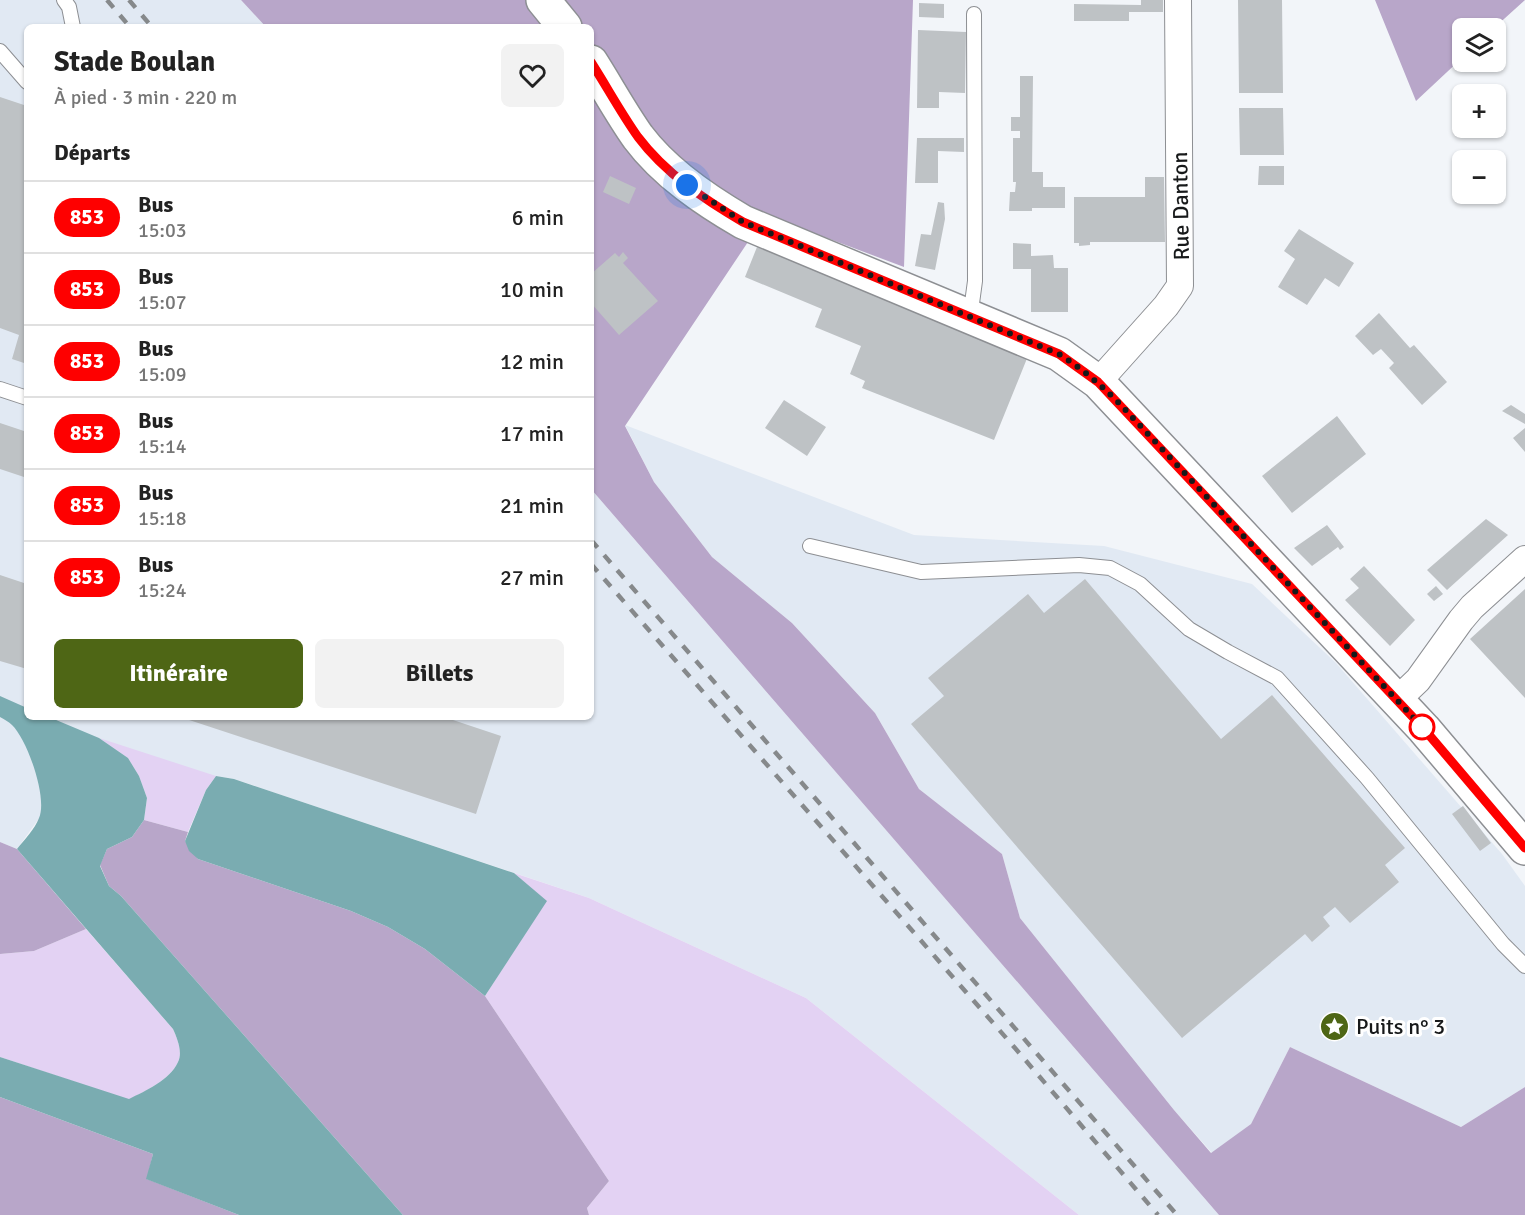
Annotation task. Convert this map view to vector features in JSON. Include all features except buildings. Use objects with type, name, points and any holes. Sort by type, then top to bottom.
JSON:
[{"type":"street","points":[[543,0],[563,24]]},
{"type":"street","name":"Rue Danton","points":[[1089,375],[1166,306],[1180,286],[1178,0]]},
{"type":"street","points":[[594,67],[639,138],[650,150],[687,185],[743,222],[1059,354],[1089,375],[1397,700],[1525,848]]},
{"type":"street","points":[[1397,700],[1418,680],[1461,620],[1525,559]]},
{"type":"lane","points":[[64,0],[69,8],[72,24]]},
{"type":"lane","points":[[970,318],[975,281],[974,14]]},
{"type":"lane","points":[[0,51],[24,79]]},
{"type":"lane","points":[[0,389],[24,397]]},
{"type":"lane","points":[[810,546],[921,572],[1079,565],[1110,568],[1140,584],[1189,629],[1276,678],[1367,778],[1503,944],[1525,966]]},
{"type":"shaded area","points":[[0,0],[241,0],[263,24],[24,24],[24,720],[594,720],[594,492],[1219,1215],[1079,1215],[806,998],[589,898],[234,779],[216,776],[40,817],[17,849],[0,842]]},
{"type":"shaded area","points":[[241,0],[913,0],[904,267],[766,215],[625,426],[654,482],[712,557],[792,623],[875,713],[919,789],[1002,854],[1020,918],[1211,1153],[1251,1124],[1290,1047],[1461,1127],[1525,1087],[1525,1215],[1219,1215],[594,492],[594,24],[263,24]]},
{"type":"shaded area","points":[[1375,0],[1525,0],[1505,18],[1452,18],[1452,67],[1416,101]]},
{"type":"shaded area","points":[[625,425],[914,535],[1104,546],[1252,584],[1336,663],[1502,854],[1525,886],[1525,1087],[1461,1127],[1290,1047],[1251,1124],[1212,1153],[1174,1110],[1020,918],[1002,854],[919,789],[875,713],[792,623],[712,557],[654,482]]},
{"type":"shaded area","points":[[99,738],[216,776],[206,790],[188,832],[144,820],[147,798],[139,776],[128,758]]},
{"type":"shaded area","points":[[144,820],[188,832],[185,841],[198,859],[351,911],[388,927],[425,949],[485,996],[609,1181],[587,1208],[589,1215],[403,1215],[121,896],[109,886],[100,865],[107,849],[132,837]]},
{"type":"shaded area","points":[[0,842],[17,849],[86,929],[34,951],[0,954]]},
{"type":"shaded area","points":[[514,873],[589,898],[806,998],[1079,1215],[589,1215],[587,1208],[609,1181],[485,996],[546,901]]},
{"type":"shaded area","points":[[86,929],[173,1029],[179,1045],[178,1062],[169,1074],[129,1100],[0,1057],[0,954],[34,951]]},
{"type":"shaded area","points":[[0,1097],[153,1154],[147,1179],[239,1215],[0,1215]]},
{"type":"water","points":[[0,696],[24,707],[24,720],[56,720],[99,738],[128,758],[139,776],[147,798],[144,820],[132,837],[107,849],[100,866],[109,886],[121,896],[403,1215],[239,1215],[146,1179],[153,1154],[0,1097],[0,1057],[129,1099],[169,1074],[178,1062],[180,1054],[173,1029],[17,849],[39,818],[41,797],[30,755],[24,743],[12,725],[0,717]]},
{"type":"water","points":[[216,776],[234,779],[514,873],[547,901],[485,996],[425,949],[388,927],[351,911],[198,859],[189,851],[185,841],[206,790]]},
{"type":"railway","points":[[107,0],[127,24]]},
{"type":"railway","points":[[129,0],[149,24]]},
{"type":"railway","points":[[594,543],[1177,1215]]},
{"type":"railway","points":[[594,567],[1015,1048],[1158,1215]]},
{"type":"bus line","name":"853","points":[[594,67],[639,138],[650,150],[687,185],[730,214],[743,222],[1059,354],[1098,382],[1424,729],[1525,848]]},
{"type":"place","name":"Puits n° 3","points":[[1335,1026]]},
{"type":"route","points":[[687,185],[743,222],[1059,354],[1081,368],[1119,403],[1424,729],[1422,727]]}]
